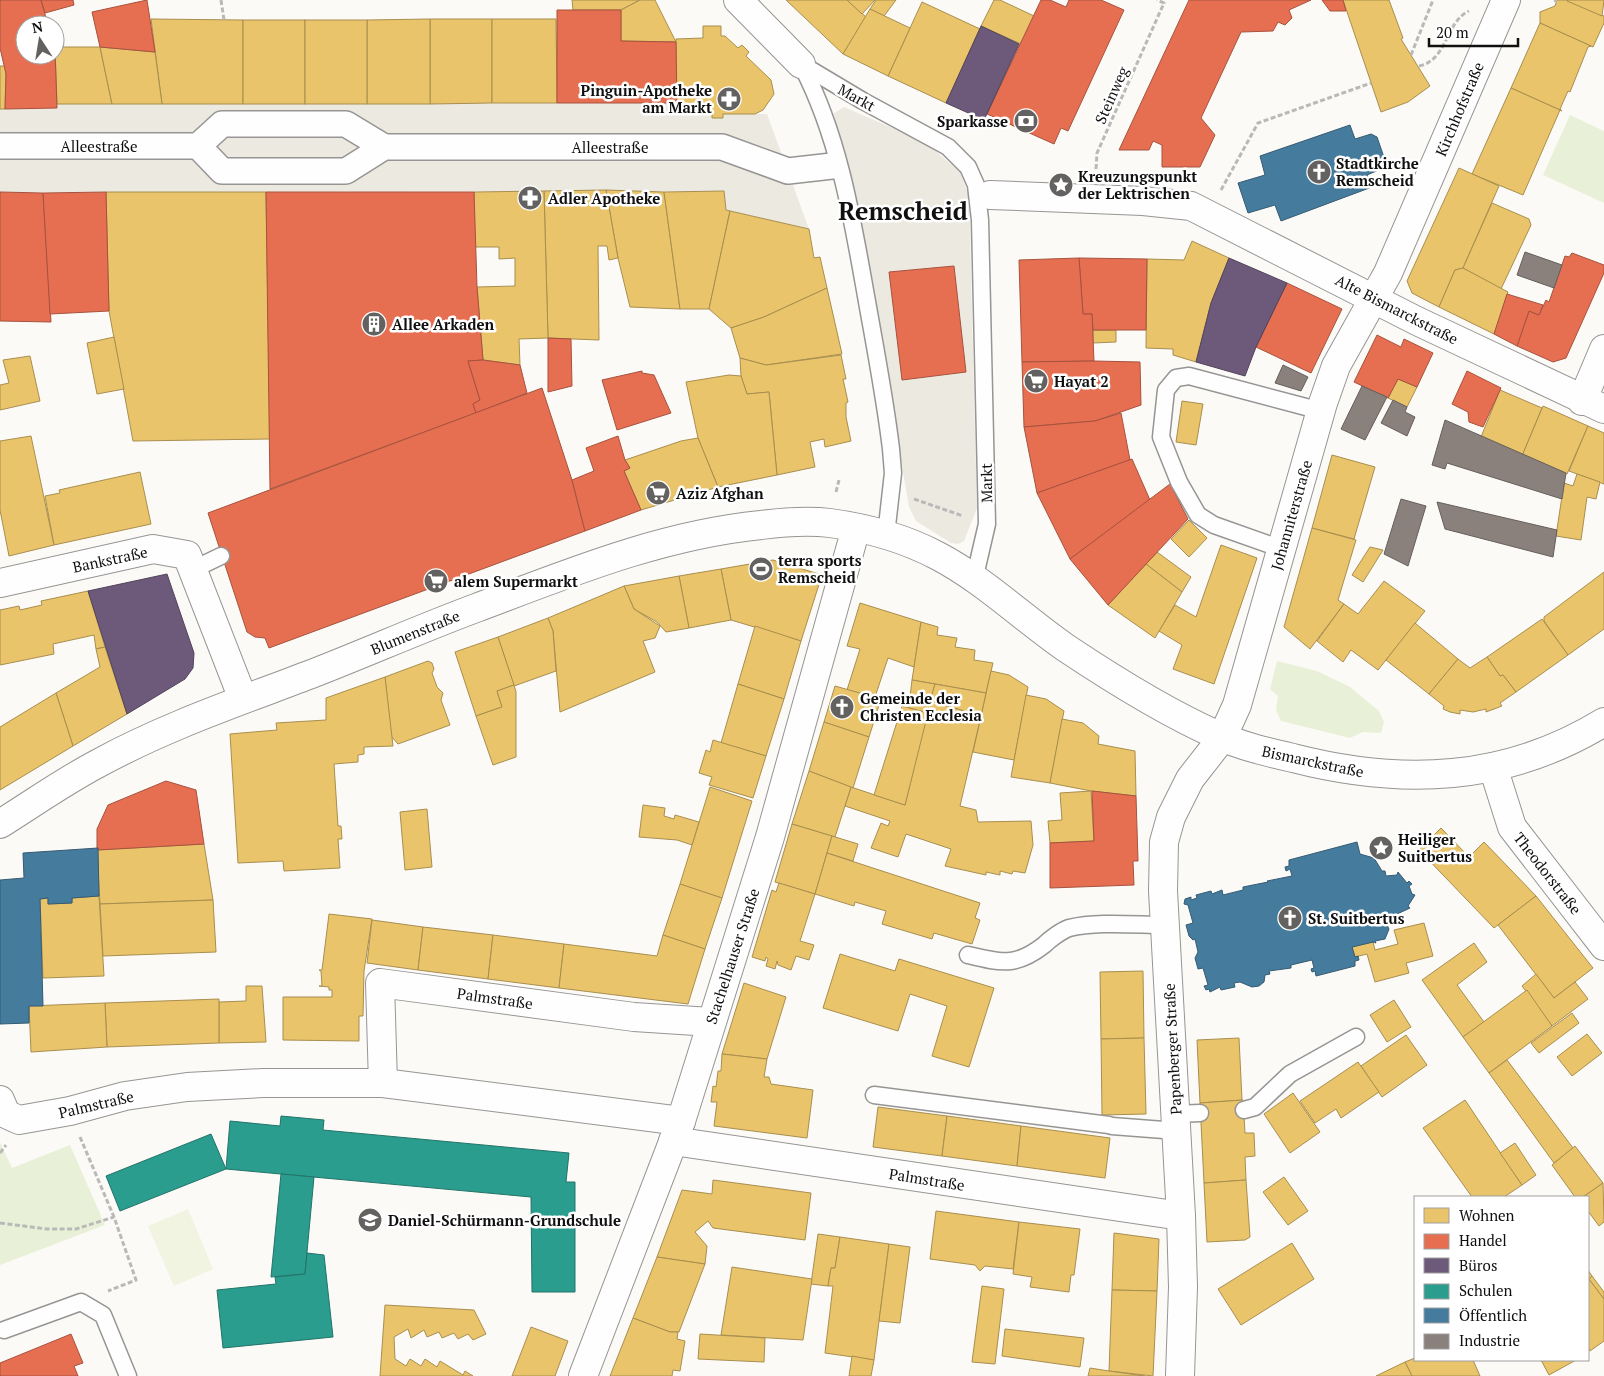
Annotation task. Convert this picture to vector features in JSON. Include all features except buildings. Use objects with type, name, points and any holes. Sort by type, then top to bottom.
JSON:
[{"type":"street","points":[[738,0],[801,64]]},
{"type":"street","name":"Kirchhofstraße","points":[[1374,298],[1388,273],[1506,0]]},
{"type":"street","points":[[222,124],[346,124],[384,147],[346,171],[222,171],[198,146],[222,124]]},
{"type":"street","name":"Alleestraße","points":[[0,146],[198,146]]},
{"type":"street","name":"Alleestraße","points":[[384,147],[722,147],[788,171],[836,165]]},
{"type":"street","points":[[990,195],[1019,195],[1037,199],[1094,200]]},
{"type":"street","name":"Alte Bismarckstraße","points":[[1094,200],[1143,201],[1191,206],[1593,405]]},
{"type":"street","name":"Johanniterstraße","points":[[1222,738],[1237,705],[1321,410],[1336,366],[1374,298]]},
{"type":"street","points":[[1593,405],[1604,349]]},
{"type":"street","name":"Blumenstraße","points":[[0,824],[101,761],[190,719],[314,673],[417,630],[639,548],[742,526],[809,521],[856,528]]},
{"type":"street","points":[[856,528],[886,535],[940,556],[1065,647],[1183,719],[1222,738]]},
{"type":"street","name":"Stachelhauser Straße","points":[[583,1376],[677,1131],[770,837],[856,528]]},
{"type":"street","name":"Bankstraße","points":[[0,583],[153,549],[190,562]]},
{"type":"street","points":[[190,562],[243,699]]},
{"type":"street","name":"Bismarckstraße","points":[[1222,738],[1320,765],[1360,772],[1410,776],[1458,774],[1541,754],[1604,722]]},
{"type":"street","name":"Papenberger Straße","points":[[1180,1376],[1183,1286],[1181,1216],[1184,1119],[1165,925],[1163,891],[1164,842],[1171,817],[1190,779],[1222,738]]},
{"type":"street","name":"Theodorstraße","points":[[1493,767],[1512,826],[1604,946]]},
{"type":"street","name":"Palmstraße","points":[[383,1083],[380,982],[634,1017],[710,1022]]},
{"type":"street","name":"Palmstraße","points":[[0,1100],[6,1114],[19,1120],[70,1111],[124,1096],[187,1087],[263,1083],[383,1083],[1181,1216]]},
{"type":"lane","name":"Markt","points":[[801,64],[822,110],[863,279],[891,449],[893,473],[886,535]]},
{"type":"lane","name":"Markt","points":[[801,64],[855,97],[948,147],[968,167],[976,185],[980,220],[987,524],[974,580]]},
{"type":"lane","points":[[1282,549],[1214,525],[1198,515],[1180,482],[1161,437],[1166,390],[1176,378],[1188,376],[1321,410]]},
{"type":"lane","points":[[190,562],[221,556]]},
{"type":"lane","points":[[968,955],[994,961],[1014,961],[1029,956],[1068,928],[1165,925]]},
{"type":"lane","points":[[1244,1110],[1255,1107],[1290,1074],[1356,1037]]},
{"type":"lane","points":[[874,1095],[1110,1126],[1184,1119]]},
{"type":"lane","points":[[4,1330],[80,1302],[103,1316],[128,1376]]},
{"type":"path","points":[[221,0],[224,20]]},
{"type":"path","name":"Steinweg","points":[[1094,200],[1097,153],[1164,3],[1157,0]]},
{"type":"path","points":[[1411,55],[1433,0]]},
{"type":"path","points":[[1419,66],[1434,59],[1454,22],[1460,15],[1469,11]]},
{"type":"path","points":[[1221,222],[1232,203],[1221,191],[1223,184],[1258,122],[1371,83]]},
{"type":"path","points":[[836,492],[839,480]]},
{"type":"path","points":[[907,497],[973,519]]},
{"type":"path","points":[[70,1111],[114,1217],[136,1280],[101,1294]]},
{"type":"path","points":[[0,1222],[47,1229],[76,1229],[114,1217]]},
{"type":"green space","points":[[1570,115],[1604,131],[1604,203],[1543,175]]},
{"type":"green space","points":[[1277,661],[1317,671],[1350,687],[1379,711],[1384,722],[1381,733],[1363,732],[1350,738],[1281,721],[1276,710],[1278,696],[1270,689]]},
{"type":"green space","points":[[0,1142],[12,1168],[70,1145],[105,1225],[0,1265]]},
{"type":"green space","points":[[188,1209],[213,1269],[174,1286],[148,1226]]},
{"type":"shaded area","points":[[677,103],[695,110],[695,114],[712,114],[712,118],[723,118],[723,114],[767,114],[809,229],[726,210],[723,191],[0,192],[0,109],[57,104]]},
{"type":"shaded area","points":[[844,107],[925,142],[960,172],[969,196],[977,508],[964,541],[958,544],[951,543],[916,521],[909,507],[864,239],[835,121],[834,113]]},
{"type":"place","name":"Pinguin-Apotheke am Markt","points":[[729,99]]},
{"type":"place","name":"Sparkasse","points":[[1026,121]]},
{"type":"place","name":"Stadtkirche Remscheid","points":[[1319,172]]},
{"type":"place","name":"Kreuzungspunkt der Lektrischen","points":[[1061,185]]},
{"type":"place","name":"Adler Apotheke","points":[[530,198]]},
{"type":"place","name":"Allee Arkaden","points":[[374,324]]},
{"type":"place","name":"Hayat 2","points":[[1036,381]]},
{"type":"place","name":"Aziz Afghan","points":[[658,493]]},
{"type":"place","name":"terra sports Remscheid","points":[[761,569]]},
{"type":"place","name":"alem Supermarkt","points":[[436,581]]},
{"type":"place","name":"Gemeinde der Christen Ecclesia","points":[[842,707]]},
{"type":"place","name":"Heiliger Suitbertus","points":[[1381,848]]},
{"type":"place","name":"St. Suitbertus","points":[[1290,918]]},
{"type":"place","name":"Daniel-Schürmann-Grundschule","points":[[370,1220]]},
{"type":"district","name":"Remscheid","points":[[903,210]]}]
